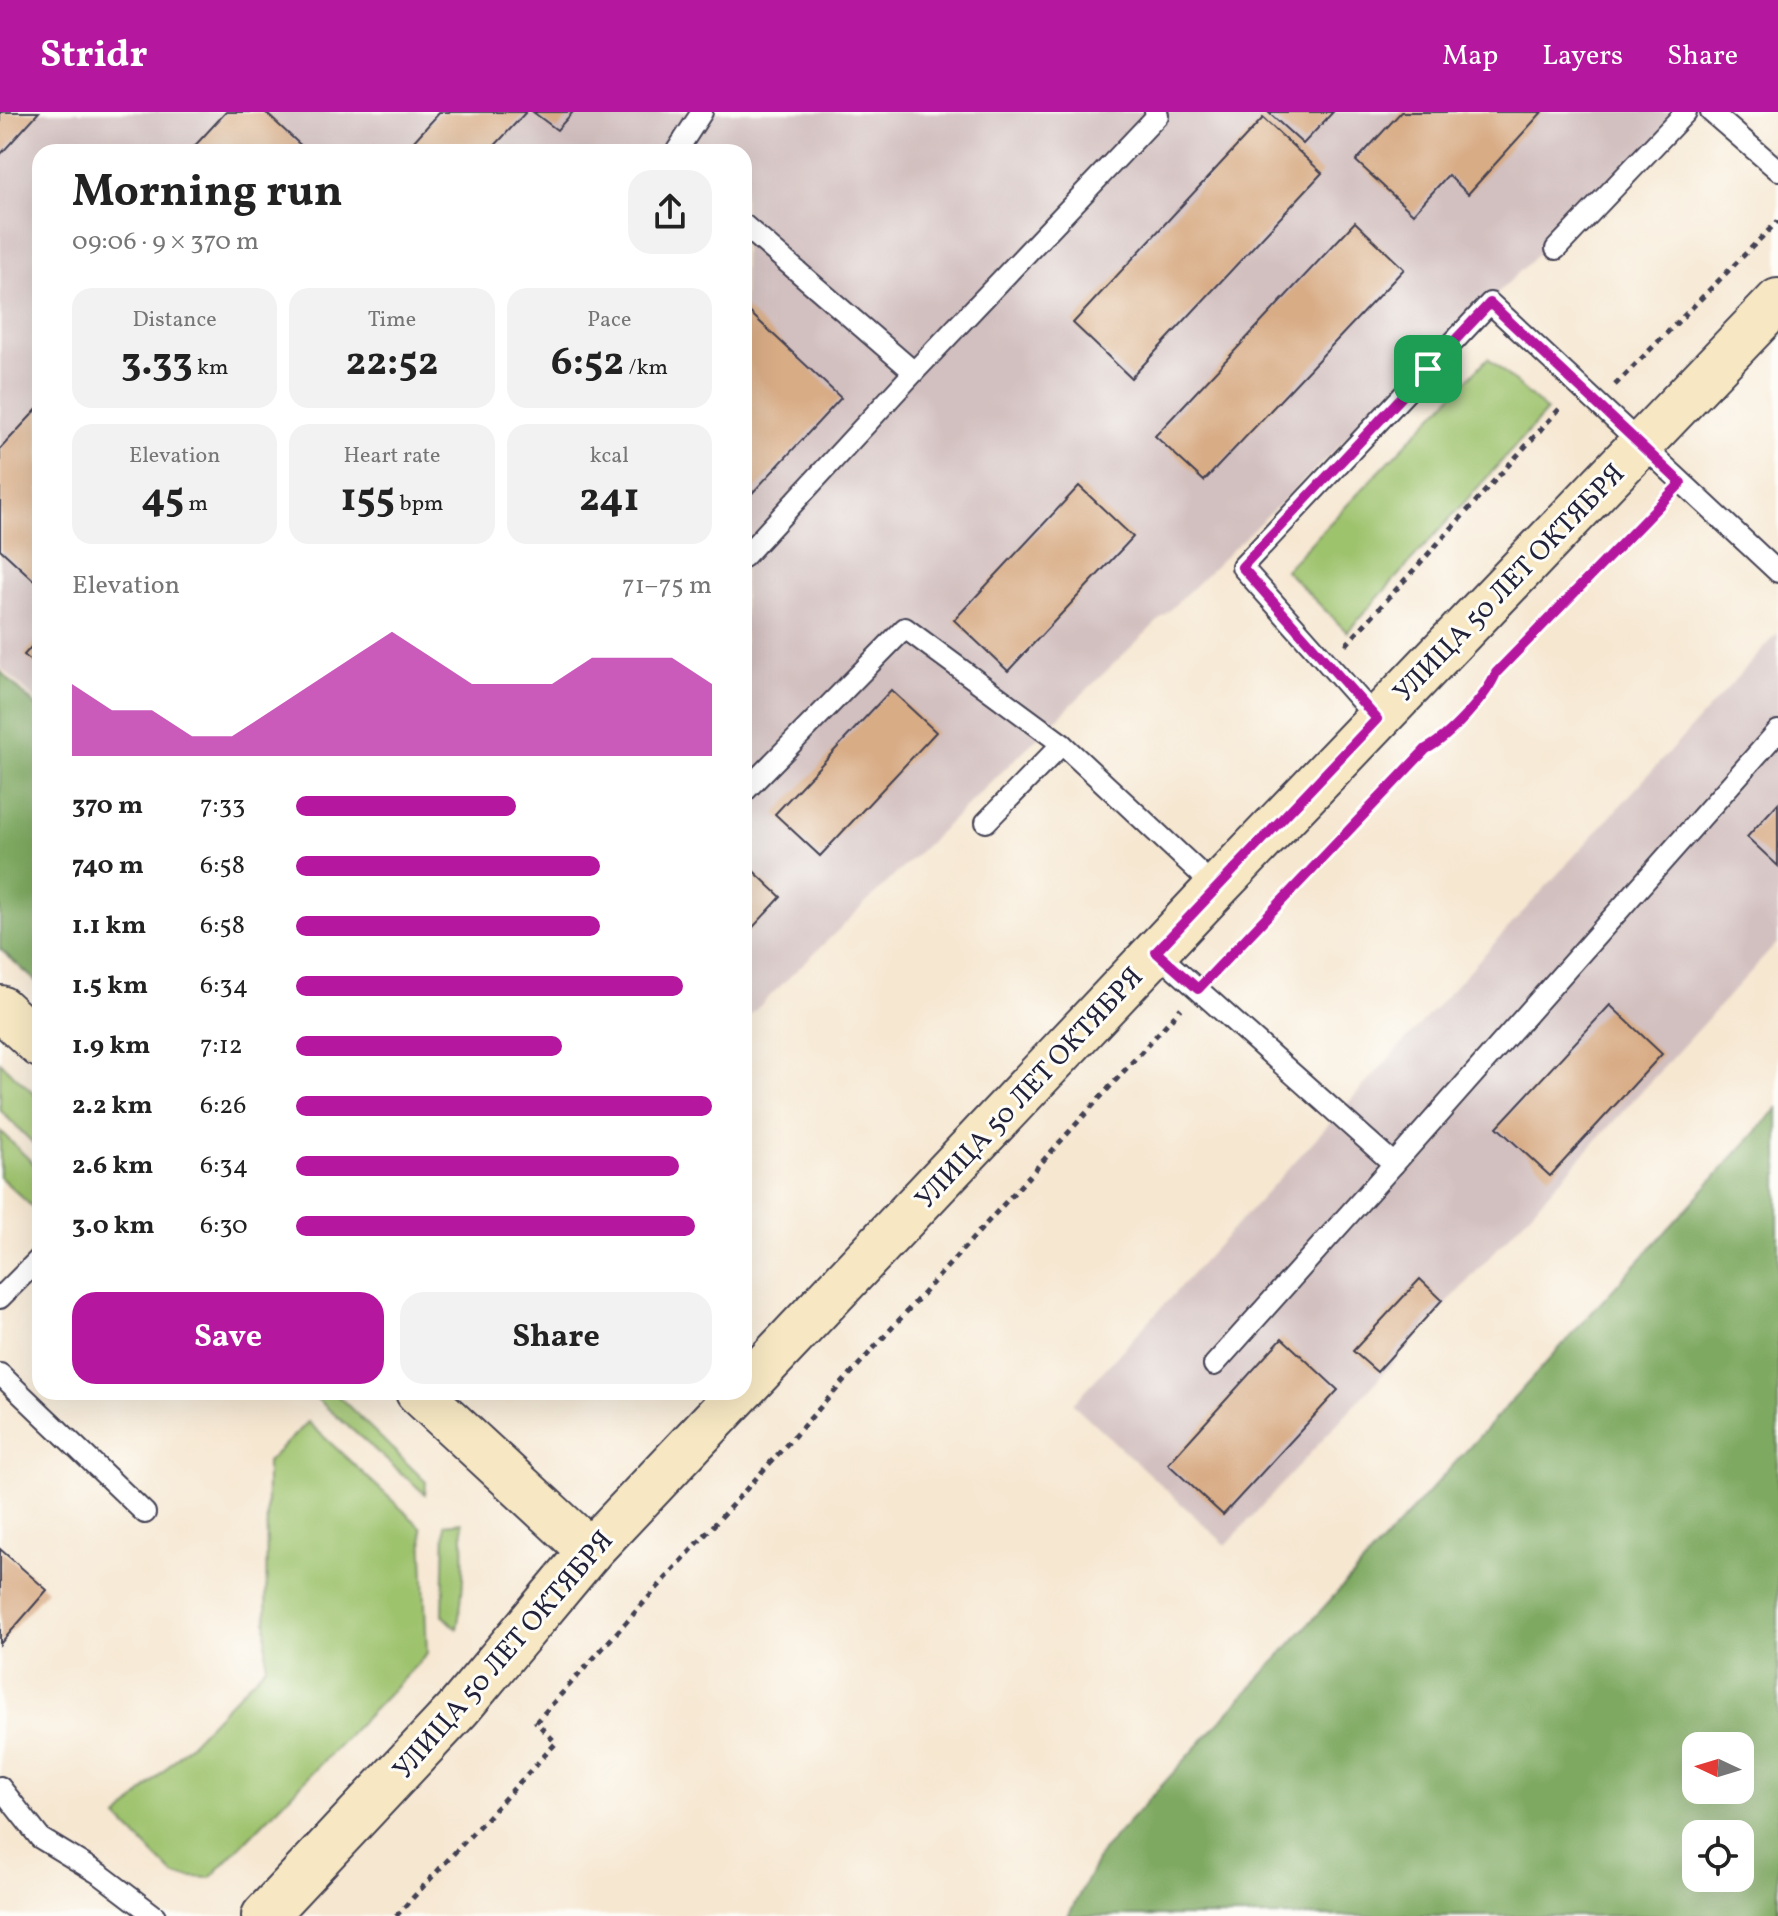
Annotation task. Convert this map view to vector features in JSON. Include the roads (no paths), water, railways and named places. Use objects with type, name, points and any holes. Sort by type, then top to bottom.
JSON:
[{"type":"main road","name":"УЛИЦА 50 ЛЕТ ОКТЯБРЯ","points":[[752,1379],[1216,888],[1778,301]]},
{"type":"main road","points":[[0,1008],[32,1038]]},
{"type":"main road","points":[[427,1400],[590,1551]]},
{"type":"main road","name":"УЛИЦА 50 ЛЕТ ОКТЯБРЯ","points":[[264,1916],[459,1708],[590,1551],[733,1400]]},
{"type":"lane","points":[[681,144],[702,112]]},
{"type":"lane","points":[[752,548],[1158,115],[1155,112]]},
{"type":"lane","points":[[1556,249],[1686,112]]},
{"type":"lane","points":[[1711,112],[1778,170]]},
{"type":"lane","points":[[752,232],[914,372]]},
{"type":"lane","points":[[1377,719],[1242,567],[1490,303],[1778,572]]},
{"type":"lane","points":[[752,784],[905,628],[1062,744],[1216,888]]},
{"type":"lane","points":[[1214,1365],[1778,731]]},
{"type":"lane","points":[[986,822],[1062,744]]},
{"type":"lane","points":[[1156,952],[1394,1164]]},
{"type":"lane","points":[[0,1298],[32,1266]]},
{"type":"lane","points":[[0,1374],[145,1513]]},
{"type":"lane","points":[[0,1787],[40,1838],[101,1875],[155,1916]]}]
